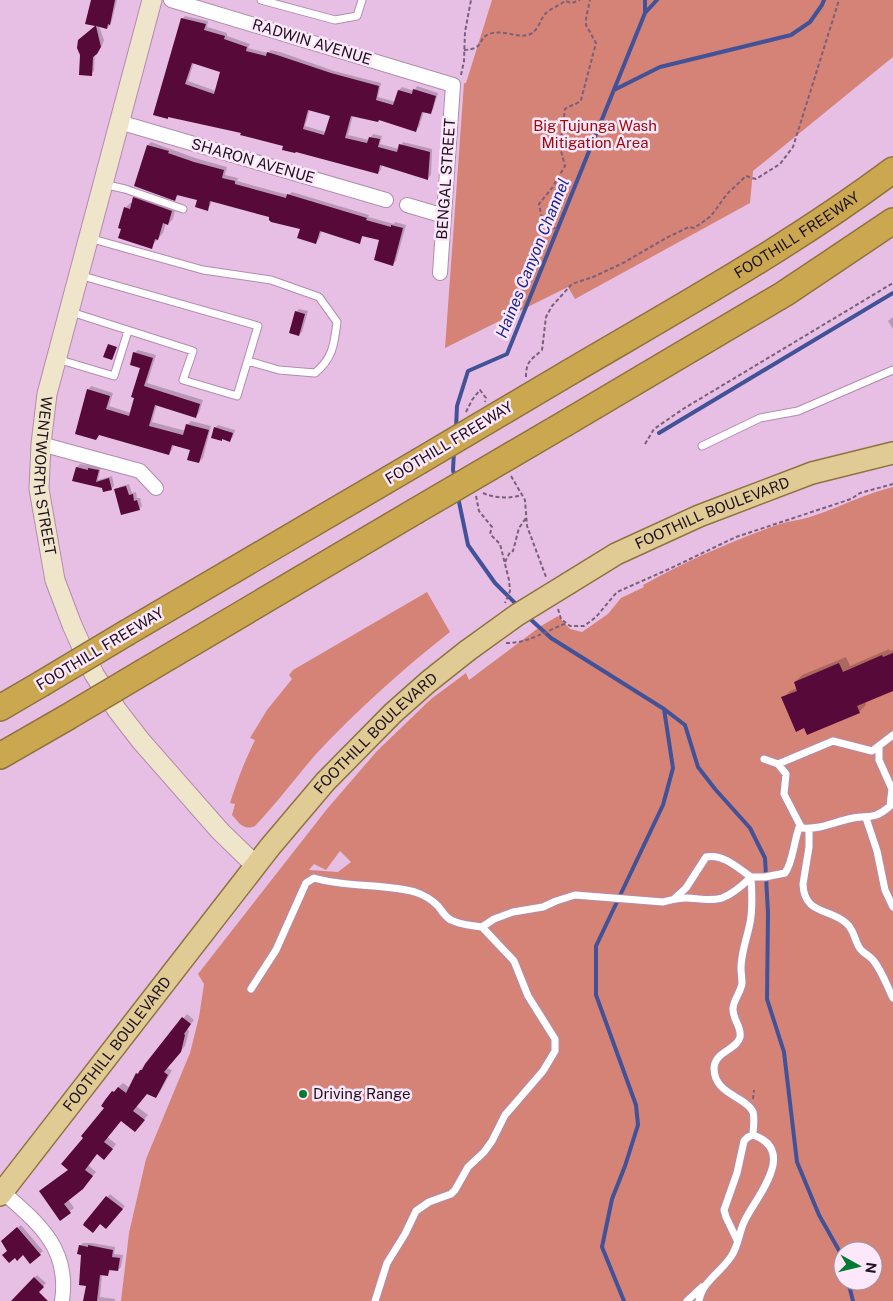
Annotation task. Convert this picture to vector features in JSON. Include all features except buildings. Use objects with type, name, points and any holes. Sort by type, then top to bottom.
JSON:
[{"type":"highway","name":"FOOTHILL FREEWAY","points":[[0,708],[762,258],[804,232],[893,170]]},
{"type":"highway","points":[[0,756],[784,294],[893,221]]},
{"type":"highway","points":[[0,703],[41,684]]},
{"type":"main road","name":"WENTWORTH STREET","points":[[152,0],[47,394],[41,444],[39,489],[55,580],[72,626],[94,674],[117,710],[141,742],[220,831],[256,866]]},
{"type":"main road","name":"FOOTHILL BOULEVARD","points":[[1,1194],[256,866],[325,782],[359,746],[428,682],[517,615],[616,554],[699,516],[812,472],[893,454]]},
{"type":"street","name":"RADWIN AVENUE","points":[[171,0],[453,85]]},
{"type":"street","name":"BENGAL STREET","points":[[440,273],[453,85]]},
{"type":"street","name":"SHARON AVENUE","points":[[119,122],[386,200]]},
{"type":"street","points":[[407,205],[444,216]]},
{"type":"street","points":[[41,444],[140,471],[156,488]]},
{"type":"street","points":[[1,1194],[40,1226],[52,1242],[59,1259],[62,1276],[62,1301]]},
{"type":"lane","points":[[261,0],[335,20],[357,16],[362,0]]},
{"type":"lane","points":[[103,184],[125,189],[183,209]]},
{"type":"lane","points":[[88,238],[203,270],[271,280],[319,297],[337,322],[334,347],[326,364],[315,373],[279,370],[248,361]]},
{"type":"lane","points":[[69,311],[193,351],[183,380],[237,396],[258,326],[79,275]]},
{"type":"lane","points":[[57,359],[114,376],[128,331]]},
{"type":"lane","points":[[702,446],[760,418],[798,411],[893,370]]},
{"type":"lane","points":[[778,764],[833,741],[872,751],[879,748],[884,741],[893,735]]},
{"type":"lane","points":[[764,759],[778,764],[786,774],[784,794],[802,828],[809,829],[825,827],[853,818],[872,817],[890,806],[892,789],[879,760],[879,748]]},
{"type":"lane","points":[[866,818],[877,851],[886,890],[893,907]]},
{"type":"lane","points":[[675,898],[686,888],[706,857],[718,856],[751,877],[786,873],[789,868],[795,836],[800,825]]},
{"type":"lane","points":[[809,829],[809,847],[803,884],[803,889],[809,903],[816,909],[840,918],[847,923],[860,950],[876,964],[893,998]]},
{"type":"lane","points":[[482,927],[494,919],[513,912],[543,907],[565,898],[583,895],[663,902],[675,898],[721,899],[740,888],[751,877]]},
{"type":"lane","points":[[751,877],[751,921],[741,967],[742,982],[733,1008],[734,1018],[740,1029],[740,1038],[736,1044],[722,1053],[714,1068],[717,1081],[722,1088],[753,1112],[753,1135]]},
{"type":"lane","points":[[251,989],[276,950],[306,883],[314,878],[335,883],[373,885],[414,892],[428,898],[451,920],[461,924],[482,927],[514,961],[528,996],[555,1039],[555,1051],[543,1071],[505,1115],[488,1147],[468,1167],[455,1190],[451,1194],[429,1202],[416,1211],[405,1234],[392,1252],[375,1301]]},
{"type":"lane","points":[[687,1301],[732,1255],[744,1221],[771,1176],[774,1164],[772,1153],[766,1141],[753,1135],[744,1141],[737,1173],[724,1210],[737,1240]]},
{"type":"lane","points":[[699,1301],[704,1285]]},
{"type":"path","points":[[453,85],[461,75],[464,61],[465,32],[471,0]]},
{"type":"path","points":[[464,50],[472,50],[479,46],[485,36],[489,34],[529,35],[535,31],[546,13],[564,0],[572,3],[580,0]]},
{"type":"path","points":[[557,230],[542,219],[539,204],[552,188],[565,166],[560,147],[565,109],[570,105],[578,104],[581,100],[594,51],[596,43],[586,25],[590,0]]},
{"type":"path","points":[[645,444],[654,429],[683,409],[893,283]]},
{"type":"path","points":[[466,413],[472,400],[480,390],[486,398],[484,406]]},
{"type":"path","points":[[474,490],[479,511],[492,527],[490,534],[500,544],[505,562],[510,591],[504,605]]},
{"type":"path","points":[[479,491],[502,497],[514,498],[522,495]]},
{"type":"path","points":[[505,562],[510,552],[513,551],[519,528],[526,518]]},
{"type":"path","points":[[505,643],[514,643],[539,635],[567,623]]},
{"type":"green space","name":"Big Tujunga Wash Mitigation Area","points":[[492,0],[893,0],[893,57],[753,171],[750,203],[575,299],[568,287],[445,348],[464,83],[466,83]]},
{"type":"green space","points":[[893,487],[893,1301],[121,1301],[129,1233],[146,1159],[190,1053],[199,1017],[204,984],[198,974],[327,809],[377,751],[431,699],[466,673],[469,680],[541,626],[558,616],[570,629],[582,632],[608,614],[621,598],[644,587],[643,585],[659,576],[763,530],[810,517]],"holes":[[[340,851],[351,862],[338,872],[309,870],[314,864],[326,870]]]},
{"type":"green space","points":[[427,592],[450,632],[415,660],[348,721],[317,753],[255,826],[248,828],[237,821],[232,815],[235,804],[230,803],[241,771],[255,740],[250,738],[267,710],[292,679],[289,675],[293,670]]},
{"type":"waterway","points":[[645,0],[645,13]]},
{"type":"waterway","name":"Haines Canyon Channel","points":[[456,429],[457,406],[468,371],[507,354],[645,13],[657,0]]},
{"type":"waterway","name":"Haines Canyon Channel","points":[[614,90],[660,67],[791,35],[810,22],[824,0]]},
{"type":"waterway","points":[[659,433],[893,293]]},
{"type":"waterway","name":"Haines Canyon Channel","points":[[454,451],[453,470],[455,478]]},
{"type":"waterway","name":"Haines Canyon Channel","points":[[458,497],[468,545],[495,583],[518,606]]},
{"type":"waterway","name":"Haines Canyon Channel","points":[[528,617],[551,638],[664,709],[685,725],[698,767],[750,828],[765,858],[768,913],[767,999],[784,1052],[797,1162],[819,1215],[834,1241]]},
{"type":"waterway","name":"Haines Canyon Channel","points":[[624,1301],[602,1247],[612,1199],[638,1125],[636,1105],[596,995],[596,946],[663,805],[673,768],[664,709]]},
{"type":"waterway","name":"Haines Canyon Channel","points":[[850,1291],[853,1301]]},
{"type":"place","name":"Driving Range","points":[[303,1094]]}]
